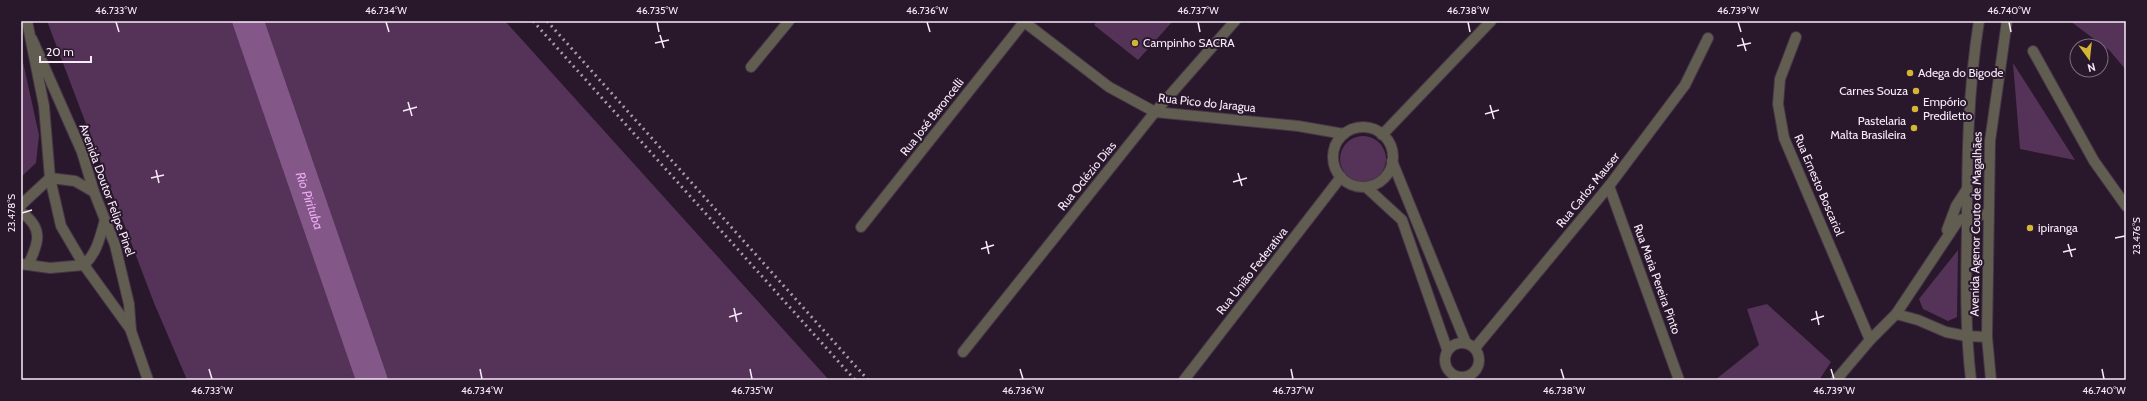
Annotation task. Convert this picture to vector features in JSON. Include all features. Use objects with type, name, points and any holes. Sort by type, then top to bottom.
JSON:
[{"type":"street","name":"Avenida Doutor Felipe Pinel","points":[[27,21],[32,39],[44,106],[50,178],[61,226],[84,265],[131,331]]},
{"type":"street","points":[[751,67],[789,21]]},
{"type":"street","name":"Rua Oclézio Dias","points":[[963,352],[1155,112],[1235,21]]},
{"type":"street","points":[[1382,135],[1491,21]]},
{"type":"street","name":"Avenida Agenor Couto de Magalhães","points":[[1970,380],[1966,336],[1968,142],[1975,48],[1979,21]]},
{"type":"street","name":"Avenida Agenor Couto de Magalhães","points":[[1990,380],[1987,336],[1987,214],[1990,141],[2006,21]]},
{"type":"street","name":"Rua Pico do Jaragua","points":[[1023,22],[1109,87],[1155,112],[1298,126],[1344,134]]},
{"type":"street","name":"Rua José Baroncelli","points":[[861,228],[1023,22]]},
{"type":"street","name":"Rua Ernesto Boscariol","points":[[1796,37],[1780,79],[1778,104],[1784,138],[1870,340]]},
{"type":"street","name":"Rua Carlos Mauser","points":[[1470,345],[1609,186],[1685,85],[1708,38]]},
{"type":"street","name":"Avenida Doutor Felipe Pinel","points":[[32,39],[82,152],[94,192],[115,245],[129,304],[131,331],[148,380]]},
{"type":"street","points":[[2033,51],[2094,161],[2126,206]]},
{"type":"street","points":[[1366,187],[1383,179],[1389,171],[1392,161],[1392,152],[1388,142],[1382,135],[1373,129],[1363,127],[1353,129],[1344,134],[1337,141],[1333,160],[1335,169],[1340,177],[1348,183],[1366,187],[1402,220],[1448,349]]},
{"type":"street","points":[[1392,161],[1470,345],[1478,355],[1478,365],[1470,377],[1452,378],[1445,365],[1445,354],[1448,349],[1459,343],[1470,345]]},
{"type":"street","name":"Rua União Federativa","points":[[1184,380],[1340,177]]},
{"type":"street","points":[[21,205],[50,178],[75,181],[94,192]]},
{"type":"street","name":"Rua Maria Pereira Pinto","points":[[1609,186],[1680,380]]},
{"type":"street","points":[[1944,239],[1956,206],[1967,189]]},
{"type":"street","points":[[21,212],[29,218],[37,232],[38,246],[25,265],[50,268],[84,265],[92,256],[99,242],[105,220]]},
{"type":"street","points":[[1836,380],[1870,340],[1896,314],[1944,239],[1958,221],[1967,217],[1987,214]]},
{"type":"street","points":[[1896,314],[1918,320],[1946,332],[1966,336],[1987,336]]},
{"type":"shaded area","points":[[47,21],[505,21],[829,380],[187,380],[154,303]]},
{"type":"shaded area","name":"Campinho SACRA","points":[[1097,21],[1173,21],[1138,60],[1094,25]]},
{"type":"shaded area","points":[[2070,21],[2126,21],[2126,70],[2109,50],[2109,38],[2093,38]]},
{"type":"shaded area","points":[[21,53],[39,135],[36,163],[21,177]]},
{"type":"shaded area","points":[[2013,63],[2075,160],[2020,149]]},
{"type":"shaded area","points":[[1363,136],[1376,140],[1382,146],[1386,159],[1382,172],[1376,178],[1363,182],[1350,178],[1344,172],[1340,159],[1344,146],[1350,140]]},
{"type":"shaded area","points":[[1958,250],[1957,317],[1948,321],[1923,309],[1919,299]]},
{"type":"shaded area","points":[[1767,304],[1831,362],[1819,380],[1715,380],[1759,345],[1747,309]]},
{"type":"waterway","name":"Rio Pirituba","points":[[248,21],[372,380]]},
{"type":"railway","points":[[533,21],[855,380]]},
{"type":"railway","points":[[547,21],[868,380]]},
{"type":"place","name":"Campinho SACRA","points":[[1135,43]]},
{"type":"place","name":"Adega do Bigode","points":[[1910,73]]},
{"type":"place","name":"Carnes Souza","points":[[1916,91]]},
{"type":"place","name":"Empório Prediletto","points":[[1915,109]]},
{"type":"place","name":"Pastelaria Malta Brasileira","points":[[1914,128]]},
{"type":"place","name":"ipiranga","points":[[2030,228]]}]
